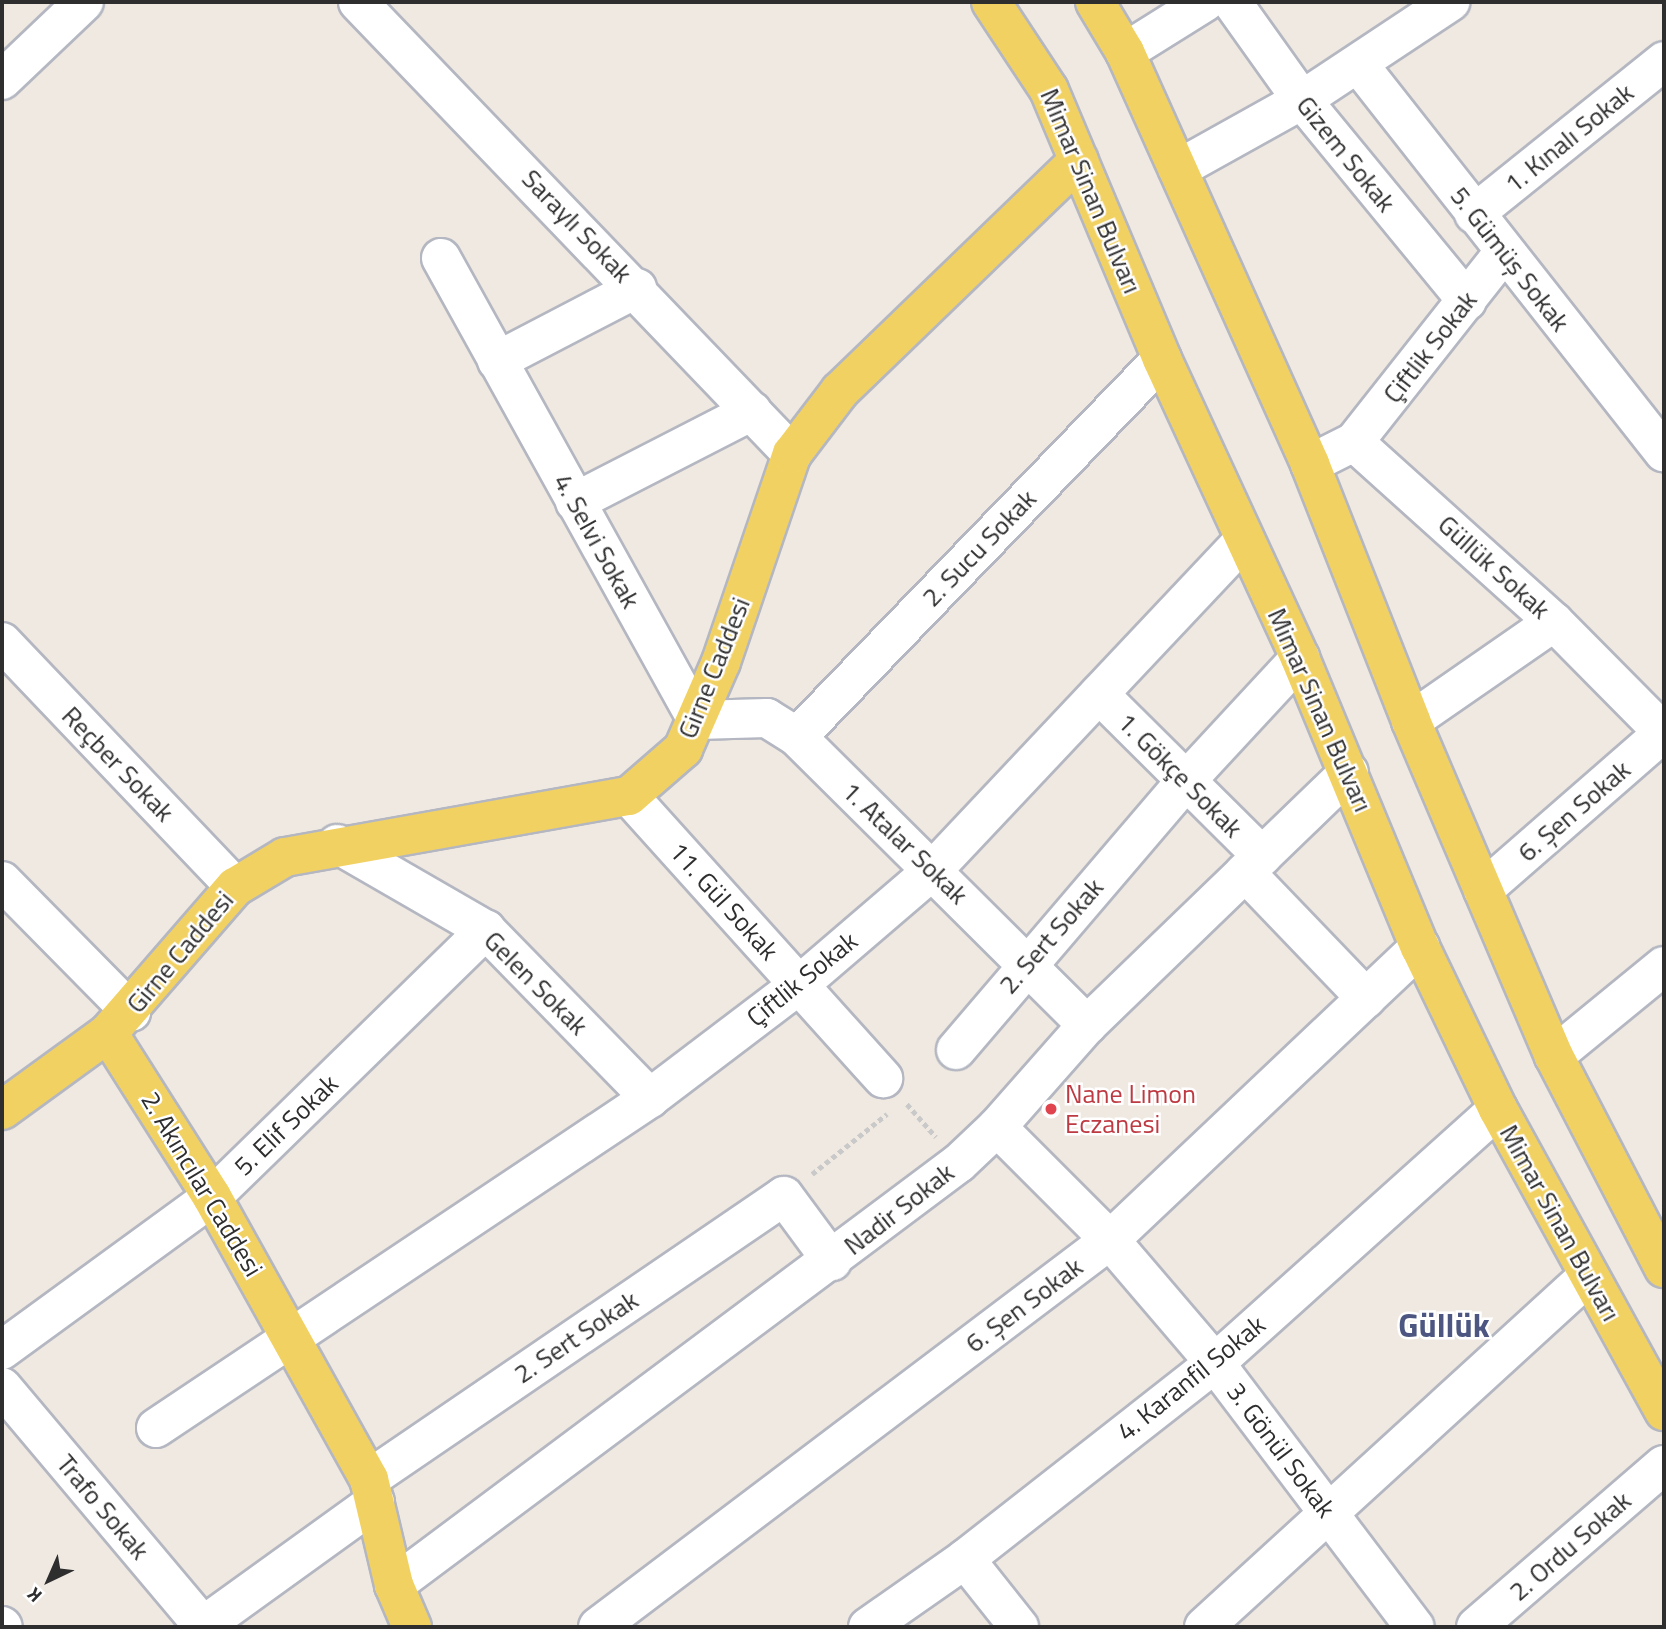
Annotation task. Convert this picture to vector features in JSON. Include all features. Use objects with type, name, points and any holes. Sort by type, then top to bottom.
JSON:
[{"type":"main road","name":"Mimar Sinan Bulvarı","points":[[992,2],[1049,90],[1162,359],[1300,658],[1420,947],[1498,1109],[1664,1411]]},
{"type":"main road","points":[[1095,2],[1125,52],[1310,464],[1411,721],[1554,1056],[1664,1268]]},
{"type":"main road","name":"Girne Caddesi","points":[[2,1110],[120,1022],[235,887],[285,857],[337,844],[629,796],[683,749],[697,720],[792,454],[840,391],[1079,160]]},
{"type":"main road","name":"2. Akıncılar Caddesi","points":[[120,1022],[212,1197],[293,1336],[372,1491],[394,1585],[412,1627]]},
{"type":"street","points":[[2,80],[84,2]]},
{"type":"street","name":"Saraylı Sokak","points":[[358,2],[636,288],[792,454]]},
{"type":"street","points":[[1125,52],[1205,2]]},
{"type":"street","name":"Gizem Sokak","points":[[1233,2],[1302,100],[1467,301]]},
{"type":"street","points":[[1178,169],[1302,100],[1359,65],[1450,2]]},
{"type":"street","name":"1. Kınalı Sokak","points":[[1474,214],[1664,61]]},
{"type":"street","name":"5. Gümüş Sokak","points":[[1359,65],[1664,452]]},
{"type":"street","name":"Çiftlik Sokak","points":[[1354,442],[1504,251]]},
{"type":"street","name":"4. Selvi Sokak","points":[[441,258],[697,720]]},
{"type":"street","points":[[497,361],[636,288]]},
{"type":"street","name":"2. Sucu Sokak","points":[[797,737],[1162,359]]},
{"type":"street","points":[[575,502],[752,411]]},
{"type":"street","points":[[1310,464],[1354,442]]},
{"type":"street","name":"Güllük Sokak","points":[[1354,442],[1554,622],[1664,733]]},
{"type":"street","name":"Çiftlik Sokak","points":[[293,1336],[650,1098],[799,985],[933,870],[1244,540]]},
{"type":"street","points":[[1411,721],[1554,622]]},
{"type":"street","name":"Reçber Sokak","points":[[2,642],[235,887]]},
{"type":"street","name":"2. Sert Sokak","points":[[956,1050],[1026,963],[1186,780],[1300,658]]},
{"type":"street","name":"1. Gökçe Sokak","points":[[1099,694],[1186,780],[1366,998]]},
{"type":"street","name":"1. Atalar Sokak","points":[[697,720],[767,718],[797,737],[1087,1025]]},
{"type":"street","name":"6. Şen Sokak","points":[[1483,890],[1664,733]]},
{"type":"street","name":"Nadir Sokak","points":[[394,1585],[832,1261],[959,1163],[997,1127],[1087,1025],[1349,772]]},
{"type":"street","name":"11. Gül Sokak","points":[[629,796],[799,985],[900,1091]]},
{"type":"street","name":"Gelen Sokak","points":[[337,844],[486,930],[650,1098]]},
{"type":"street","points":[[2,881],[120,1022]]},
{"type":"street","name":"5. Elif Sokak","points":[[2,1350],[212,1197],[486,930]]},
{"type":"street","name":"6. Şen Sokak","points":[[598,1627],[1110,1240],[1420,947]]},
{"type":"street","points":[[1554,1056],[1664,966]]},
{"type":"street","name":"4. Karanfil Sokak","points":[[867,1627],[965,1559],[1215,1363],[1498,1109]]},
{"type":"street","name":"3. Gönül Sokak","points":[[997,1127],[1110,1240],[1215,1363],[1415,1627]]},
{"type":"street","points":[[783,1196],[832,1261]]},
{"type":"street","name":"2. Sert Sokak","points":[[203,1627],[372,1491],[783,1196]]},
{"type":"street","points":[[1204,1627],[1327,1511],[1588,1276]]},
{"type":"street","points":[[156,1428],[293,1336]]},
{"type":"street","name":"Trafo Sokak","points":[[2,1387],[203,1627]]},
{"type":"street","name":"2. Ordu Sokak","points":[[1476,1627],[1664,1465]]},
{"type":"street","points":[[965,1559],[1020,1627]]},
{"type":"path","points":[[783,1196],[900,1091],[959,1163]]},
{"type":"place","name":"Nane Limon Eczanesi","points":[[1051,1109]]},
{"type":"district","name":"Güllük","points":[[1444,1326]]}]
